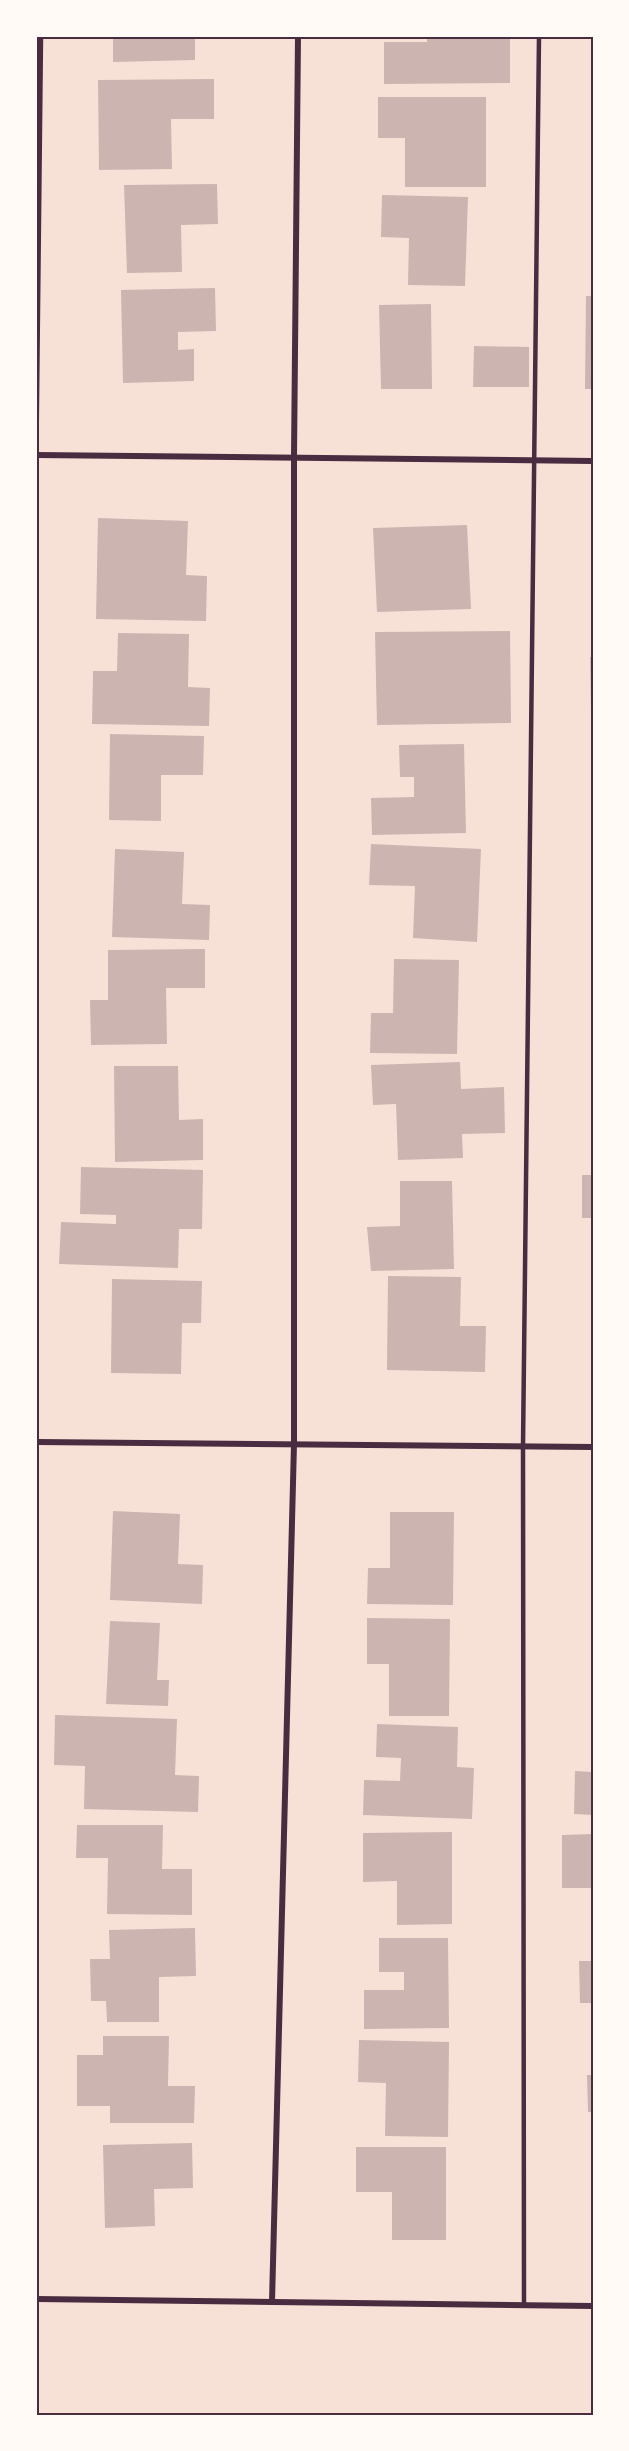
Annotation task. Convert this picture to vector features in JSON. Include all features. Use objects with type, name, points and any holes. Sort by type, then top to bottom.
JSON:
[{"type":"street","points":[[272,2302],[294,1444],[294,456],[298,36]]},
{"type":"street","points":[[36,455],[593,461]]},
{"type":"street","points":[[36,1442],[593,1447]]},
{"type":"street","points":[[36,2299],[593,2306]]},
{"type":"lane","points":[[36,491],[41,36]]},
{"type":"lane","points":[[524,2305],[523,1446],[539,36]]},
{"type":"building","points":[[113,36],[195,36],[195,60],[113,62]]},
{"type":"building","points":[[427,36],[510,36],[510,83],[384,84],[384,42],[427,42]]},
{"type":"building","points":[[214,79],[214,119],[171,119],[172,169],[99,170],[98,80]]},
{"type":"building","points":[[378,97],[486,97],[486,187],[405,187],[405,138],[378,138]]},
{"type":"building","points":[[217,184],[218,224],[181,225],[182,272],[127,273],[124,185]]},
{"type":"building","points":[[382,195],[468,197],[465,286],[408,285],[409,238],[381,237]]},
{"type":"building","points":[[215,288],[216,331],[178,332],[178,350],[194,349],[194,381],[123,383],[121,290]]},
{"type":"building","points":[[586,296],[593,296],[593,389],[585,389]]},
{"type":"building","points":[[431,304],[432,389],[381,389],[379,305]]},
{"type":"building","points":[[474,346],[529,347],[529,387],[473,387]]},
{"type":"building","points":[[98,518],[188,521],[186,575],[207,576],[206,621],[96,619]]},
{"type":"building","points":[[467,525],[471,609],[377,612],[373,528]]},
{"type":"building","points":[[510,631],[511,723],[377,725],[375,632]]},
{"type":"building","points":[[118,633],[189,634],[188,687],[210,688],[209,726],[92,724],[93,671],[117,671]]},
{"type":"building","points":[[590,657],[593,657],[593,712],[591,712]]},
{"type":"building","points":[[110,734],[204,736],[203,775],[161,775],[161,821],[109,820]]},
{"type":"building","points":[[464,744],[466,833],[372,835],[371,798],[414,797],[414,777],[400,777],[399,745]]},
{"type":"building","points":[[371,844],[481,849],[477,942],[413,938],[415,886],[369,885]]},
{"type":"building","points":[[115,849],[184,852],[182,904],[210,905],[209,940],[112,937]]},
{"type":"building","points":[[205,949],[205,988],[166,988],[167,1044],[91,1045],[90,1000],[108,1000],[108,950]]},
{"type":"building","points":[[394,959],[459,960],[457,1054],[370,1053],[371,1013],[393,1013]]},
{"type":"building","points":[[460,1062],[461,1089],[504,1087],[505,1133],[462,1134],[463,1158],[398,1160],[396,1104],[373,1105],[371,1065]]},
{"type":"building","points":[[114,1066],[178,1066],[179,1120],[203,1119],[203,1160],[115,1162]]},
{"type":"building","points":[[81,1167],[203,1170],[202,1229],[179,1229],[178,1268],[59,1264],[61,1222],[116,1224],[116,1215],[80,1214]]},
{"type":"building","points":[[582,1175],[593,1175],[593,1218],[582,1218]]},
{"type":"building","points":[[400,1181],[452,1181],[454,1269],[371,1271],[367,1227],[400,1226]]},
{"type":"building","points":[[388,1276],[461,1277],[460,1326],[486,1326],[485,1372],[387,1370]]},
{"type":"building","points":[[112,1279],[202,1281],[201,1323],[182,1323],[181,1374],[111,1373]]},
{"type":"building","points":[[113,1511],[180,1514],[178,1564],[203,1565],[202,1604],[110,1600]]},
{"type":"building","points":[[390,1512],[454,1512],[453,1605],[367,1604],[368,1568],[390,1568]]},
{"type":"building","points":[[367,1618],[450,1619],[449,1716],[389,1716],[389,1664],[367,1664]]},
{"type":"building","points":[[110,1621],[160,1623],[157,1680],[169,1680],[168,1706],[106,1704]]},
{"type":"building","points":[[55,1715],[177,1719],[175,1775],[199,1776],[198,1812],[84,1809],[85,1766],[54,1765]]},
{"type":"building","points":[[377,1724],[458,1727],[457,1767],[474,1768],[472,1819],[363,1815],[364,1780],[400,1781],[401,1758],[376,1757]]},
{"type":"building","points":[[575,1771],[593,1772],[593,1815],[574,1814]]},
{"type":"building","points":[[77,1825],[163,1825],[162,1869],[192,1869],[192,1915],[107,1914],[108,1858],[76,1858]]},
{"type":"building","points":[[452,1832],[452,1924],[397,1925],[397,1881],[363,1882],[363,1833]]},
{"type":"building","points":[[593,1834],[593,1888],[562,1888],[562,1835]]},
{"type":"building","points":[[195,1928],[196,1976],[159,1977],[159,2022],[107,2022],[106,2001],[91,2001],[90,1959],[110,1959],[109,1930]]},
{"type":"building","points":[[379,1938],[448,1938],[449,2028],[364,2029],[364,1990],[404,1990],[404,1972],[379,1972]]},
{"type":"building","points":[[579,1961],[593,1961],[593,2003],[580,2003]]},
{"type":"building","points":[[103,2036],[169,2036],[168,2086],[195,2086],[194,2123],[110,2123],[110,2106],[77,2106],[77,2055],[103,2055]]},
{"type":"building","points":[[359,2040],[449,2042],[448,2137],[385,2136],[386,2083],[358,2082]]},
{"type":"building","points":[[587,2075],[593,2075],[593,2112],[588,2112]]},
{"type":"building","points":[[192,2143],[193,2188],[154,2189],[155,2226],[105,2228],[103,2145]]},
{"type":"building","points":[[356,2147],[446,2147],[446,2240],[392,2240],[392,2192],[356,2192]]}]
